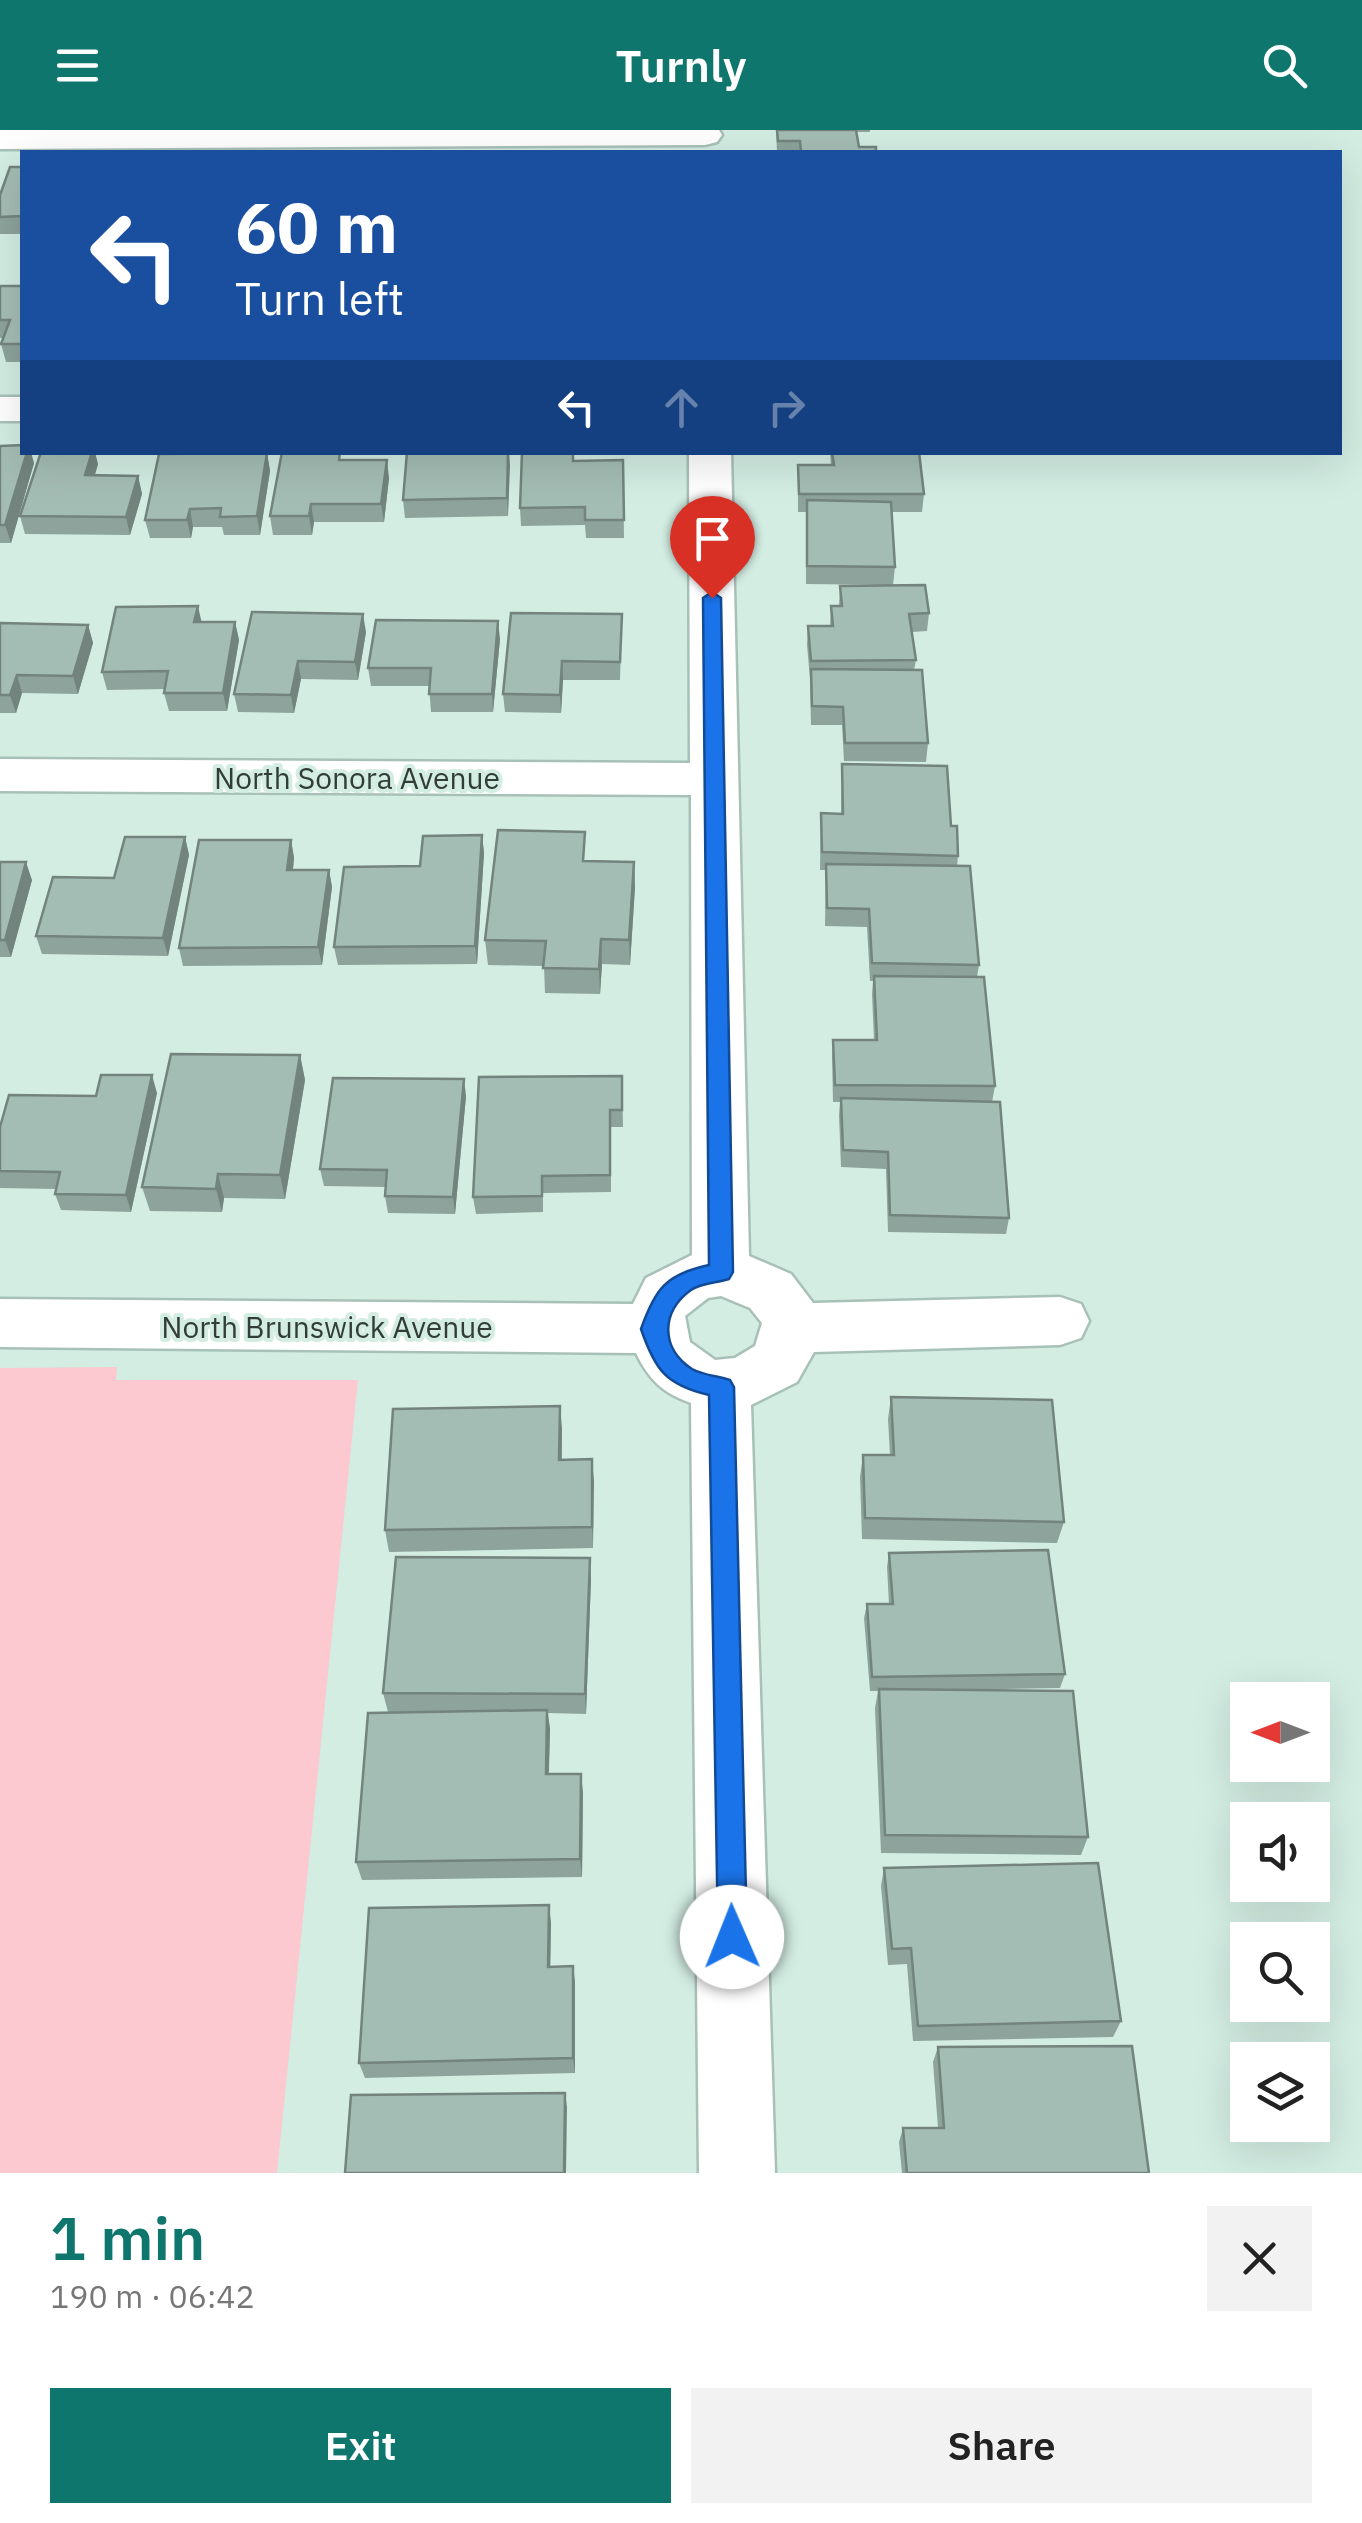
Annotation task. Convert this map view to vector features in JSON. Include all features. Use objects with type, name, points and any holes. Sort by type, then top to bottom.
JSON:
[{"type":"street","points":[[0,138],[705,139]]},
{"type":"street","points":[[710,455],[721,1272]]},
{"type":"street","name":"North Sonora Avenue","points":[[0,775],[715,779]]},
{"type":"street","points":[[721,1272],[754,1279],[781,1299],[792,1328],[783,1358],[757,1380],[721,1387],[686,1379],[663,1357],[654,1329],[663,1300],[687,1280],[721,1272]]},
{"type":"street","points":[[792,1328],[1060,1321]]},
{"type":"street","name":"North Brunswick Avenue","points":[[0,1324],[654,1329]]},
{"type":"street","points":[[721,1387],[737,2173]]},
{"type":"shaded area","points":[[117,1367],[116,1380],[358,1380],[277,2173],[0,2173],[0,1368]]},
{"type":"building","points":[[777,130],[856,130],[859,147],[876,150],[801,150],[800,141],[778,141]]},
{"type":"building","points":[[10,167],[20,167],[20,216],[0,217],[0,195]]},
{"type":"building","points":[[0,286],[20,286],[20,344],[1,344],[10,320],[0,320]]},
{"type":"building","points":[[20,445],[20,455],[26,455],[5,525],[0,525],[0,446]]},
{"type":"building","points":[[40,455],[91,455],[85,475],[138,476],[126,517],[20,516]]},
{"type":"building","points":[[159,455],[267,455],[257,516],[220,517],[221,508],[190,509],[187,520],[145,520]]},
{"type":"building","points":[[281,455],[387,460],[381,504],[311,504],[309,516],[270,516]]},
{"type":"building","points":[[407,455],[508,455],[507,498],[403,500]]},
{"type":"building","points":[[522,455],[573,455],[573,461],[623,460],[624,520],[585,520],[585,507],[520,508]]},
{"type":"building","points":[[832,455],[919,455],[924,494],[799,494],[798,465],[834,465]]},
{"type":"building","points":[[807,500],[891,502],[895,567],[807,566]]},
{"type":"building","points":[[925,585],[929,613],[909,614],[916,660],[811,661],[808,626],[833,626],[831,606],[842,606],[840,586]]},
{"type":"building","points":[[198,606],[194,622],[235,622],[223,693],[164,693],[168,671],[102,672],[116,607]]},
{"type":"building","points":[[252,612],[363,614],[355,662],[298,661],[291,695],[234,694]]},
{"type":"building","points":[[511,613],[622,614],[620,662],[562,661],[560,695],[503,694]]},
{"type":"building","points":[[376,620],[498,621],[492,694],[429,694],[431,668],[368,668]]},
{"type":"building","points":[[0,623],[88,625],[73,676],[17,675],[10,695],[0,695]]},
{"type":"building","points":[[811,669],[922,670],[928,743],[845,743],[843,707],[812,706]]},
{"type":"building","points":[[842,764],[947,766],[951,826],[957,826],[958,856],[822,852],[821,813],[843,814]]},
{"type":"building","points":[[498,830],[585,832],[583,861],[634,862],[629,940],[601,939],[599,969],[543,968],[546,941],[485,940]]},
{"type":"building","points":[[482,835],[475,946],[334,947],[344,867],[420,866],[423,836]]},
{"type":"building","points":[[125,837],[185,837],[163,938],[36,936],[53,877],[114,878]]},
{"type":"building","points":[[199,840],[291,840],[287,870],[329,870],[318,947],[179,948]]},
{"type":"building","points":[[0,862],[26,862],[5,940],[0,940]]},
{"type":"building","points":[[826,864],[970,866],[979,965],[872,963],[869,909],[827,908]]},
{"type":"building","points":[[874,976],[984,977],[995,1086],[835,1085],[833,1040],[877,1040]]},
{"type":"building","points":[[171,1054],[300,1055],[280,1175],[218,1174],[216,1189],[142,1187]]},
{"type":"building","points":[[101,1075],[152,1075],[126,1195],[55,1194],[60,1172],[0,1171],[0,1127],[9,1095],[96,1096]]},
{"type":"building","points":[[622,1076],[622,1110],[610,1110],[610,1175],[542,1176],[542,1196],[473,1197],[479,1077]]},
{"type":"building","points":[[333,1078],[464,1079],[453,1197],[385,1196],[387,1170],[320,1169]]},
{"type":"building","points":[[841,1098],[1000,1102],[1009,1218],[890,1215],[888,1152],[843,1150]]},
{"type":"building","points":[[891,1397],[1052,1400],[1064,1522],[865,1518],[863,1455],[894,1455]]},
{"type":"building","points":[[560,1406],[559,1460],[592,1459],[592,1527],[385,1530],[393,1409]]},
{"type":"building","points":[[1048,1550],[1065,1674],[872,1677],[867,1604],[893,1604],[889,1553]]},
{"type":"building","points":[[396,1557],[590,1558],[585,1694],[383,1693]]},
{"type":"building","points":[[879,1689],[1073,1691],[1088,1837],[885,1835]]},
{"type":"building","points":[[547,1710],[546,1774],[581,1774],[580,1859],[356,1862],[368,1713]]},
{"type":"building","points":[[1098,1863],[1121,2021],[918,2026],[911,1948],[892,1949],[884,1868]]},
{"type":"building","points":[[549,1905],[548,1967],[573,1966],[573,2058],[359,2063],[369,1908]]},
{"type":"building","points":[[1132,2046],[1149,2173],[907,2173],[903,2128],[944,2128],[938,2047]]},
{"type":"building","points":[[565,2093],[564,2173],[345,2173],[351,2095]]},
{"type":"route","points":[[712,598],[721,1272],[687,1280],[663,1300],[654,1329],[663,1357],[686,1379],[721,1387],[732,1937]]}]
